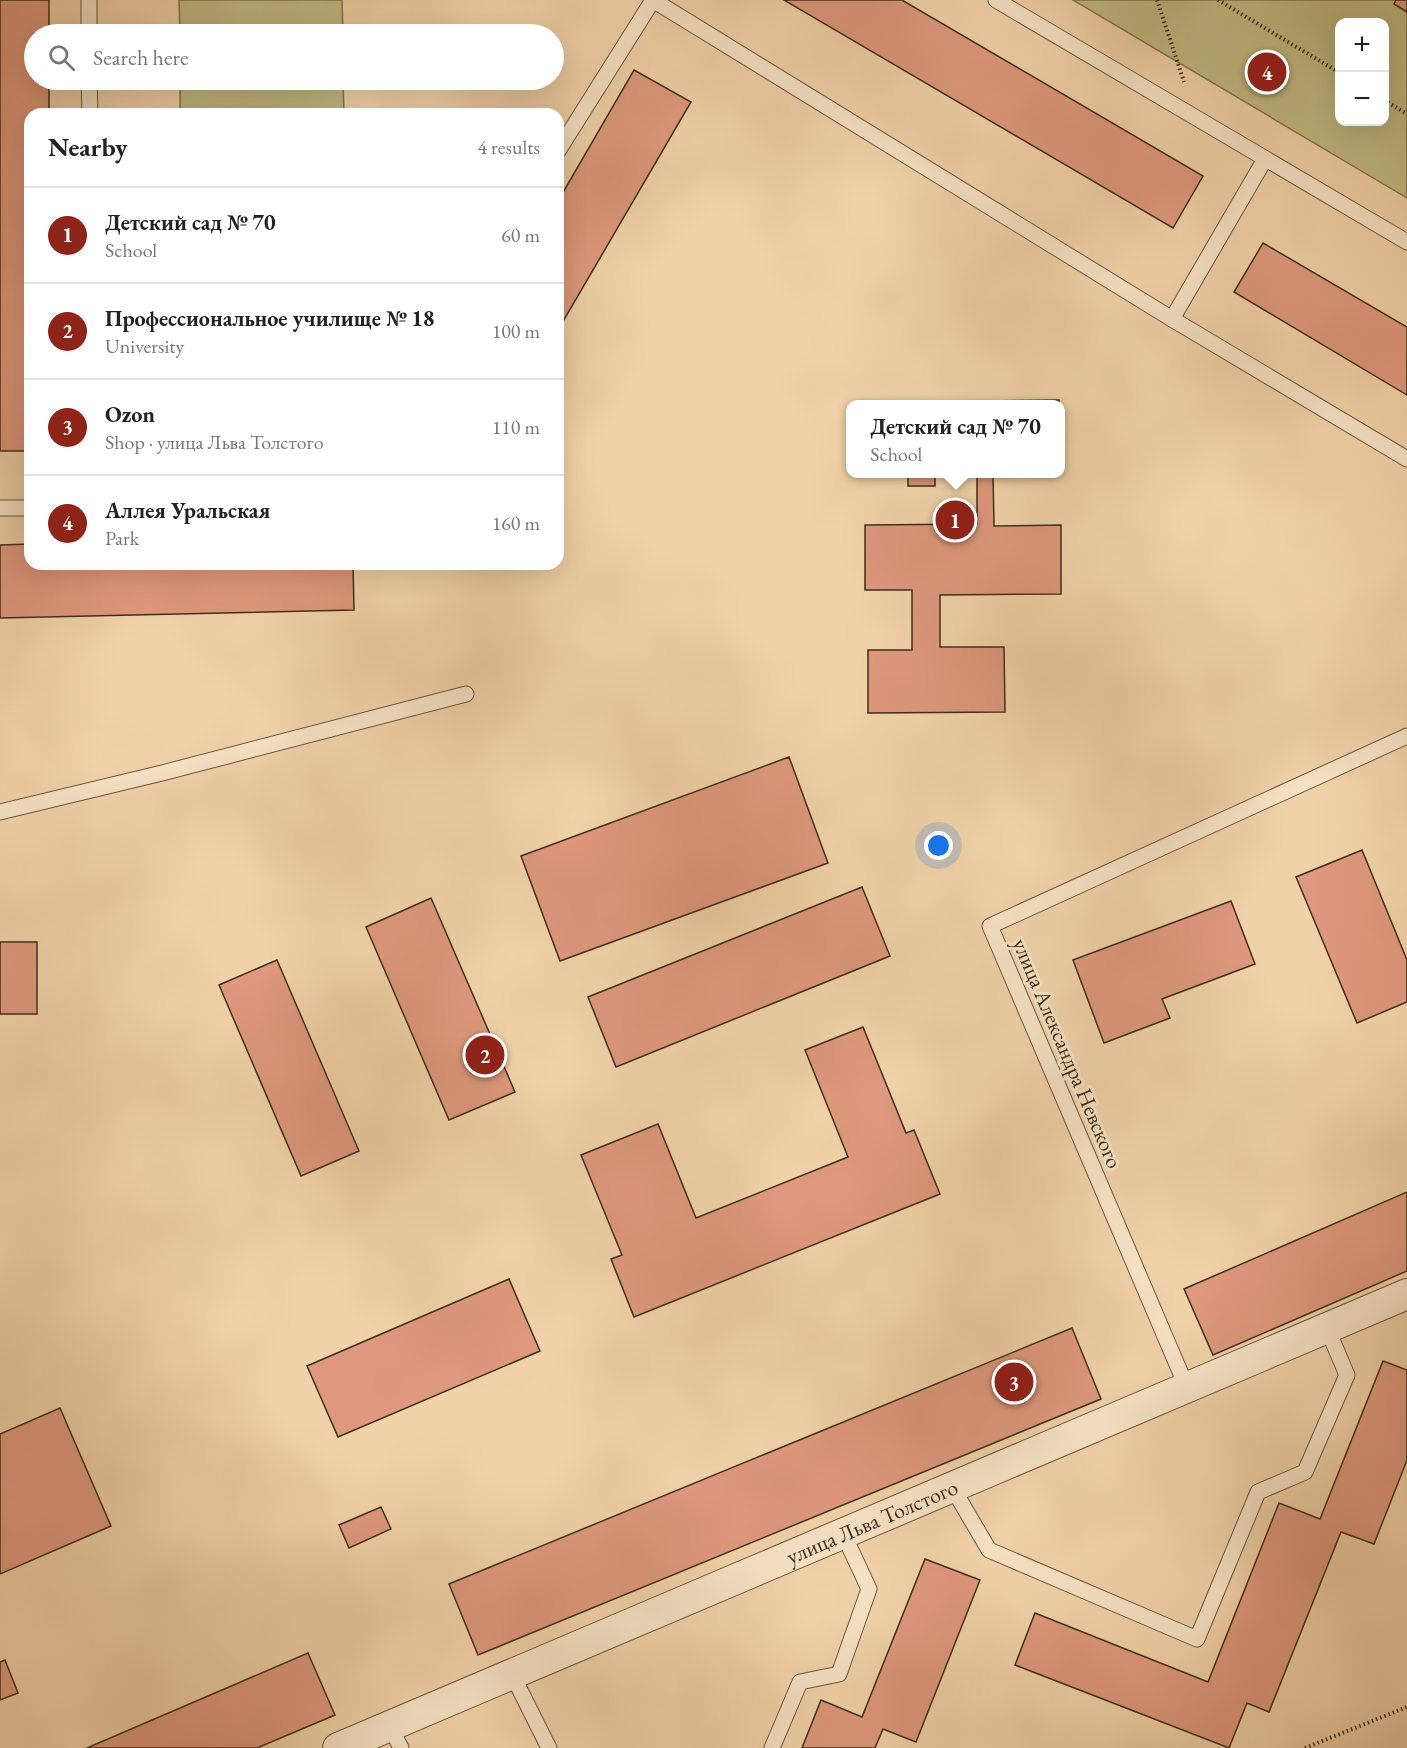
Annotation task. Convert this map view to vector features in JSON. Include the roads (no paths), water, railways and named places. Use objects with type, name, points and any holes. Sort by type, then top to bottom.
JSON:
[{"type":"street","name":"улица Льва Толстого","points":[[338,1748],[396,1737],[512,1674],[1407,1294]]},
{"type":"lane","points":[[89,0],[89,24]]},
{"type":"lane","points":[[564,141],[653,0],[1172,319],[1407,459]]},
{"type":"lane","points":[[996,0],[1407,242]]},
{"type":"lane","points":[[89,90],[90,108]]},
{"type":"lane","points":[[1172,319],[1265,159]]},
{"type":"lane","points":[[0,508],[24,508]]},
{"type":"lane","points":[[0,812],[162,773],[466,694]]},
{"type":"lane","name":"улица Александра Невского","points":[[1187,1388],[990,926],[1407,736]]},
{"type":"lane","points":[[952,1487],[989,1550],[1197,1639],[1258,1492],[1305,1472],[1347,1375],[1327,1328]]},
{"type":"lane","points":[[772,1748],[800,1682],[839,1674],[869,1589],[843,1533]]},
{"type":"lane","points":[[512,1674],[549,1748]]},
{"type":"place","name":"Аллея Уральская","points":[[1267,72]]},
{"type":"place","name":"Детский сад № 70","points":[[955,520]]},
{"type":"place","name":"Профессиональное училище № 18","points":[[485,1055]]},
{"type":"place","name":"Ozon","points":[[1014,1382]]}]
